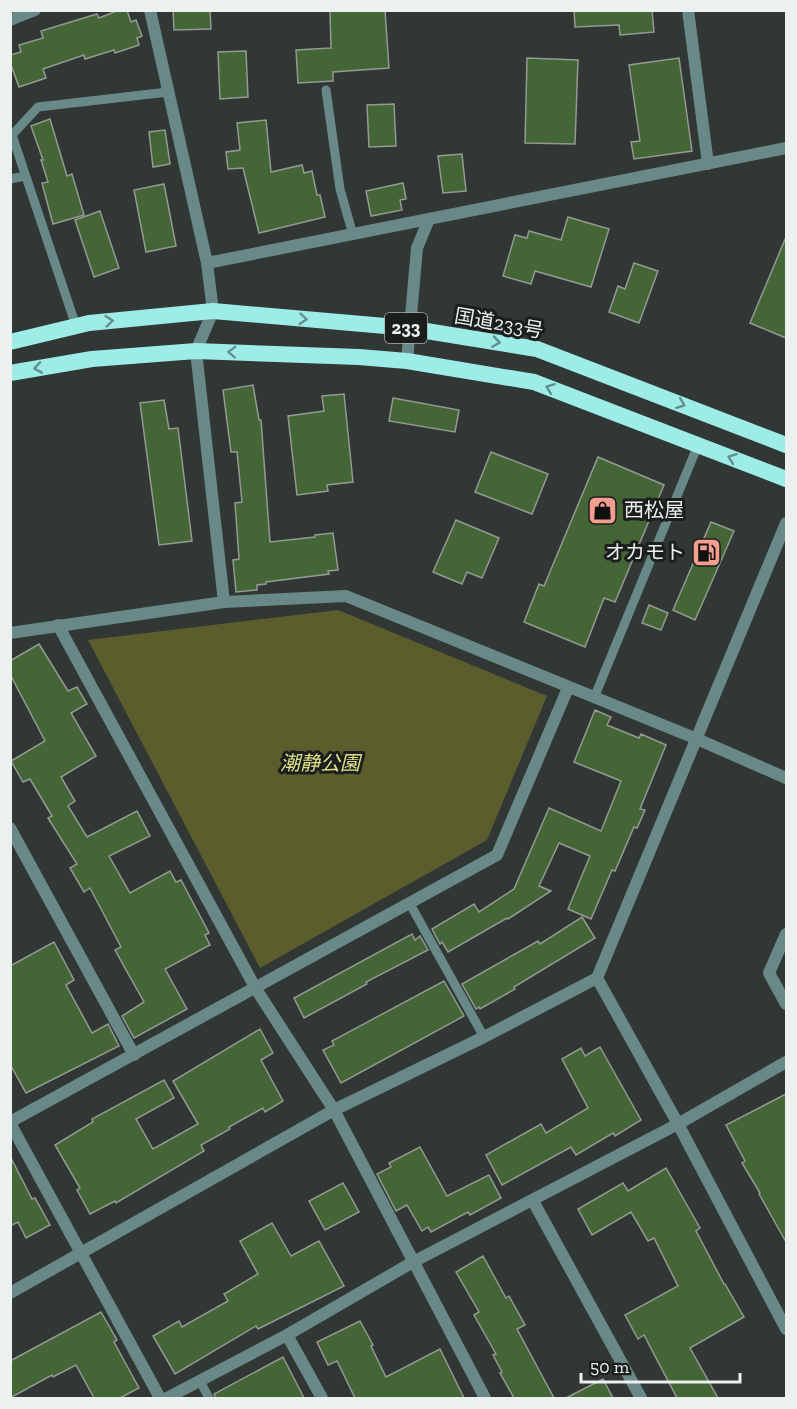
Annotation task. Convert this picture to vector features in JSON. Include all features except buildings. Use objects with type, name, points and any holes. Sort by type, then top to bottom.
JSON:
[{"type":"highway","name":"国道233号","points":[[10,342],[89,323],[213,311],[408,328],[537,349],[786,445]]},
{"type":"highway","name":"233","points":[[10,373],[92,359],[196,351],[407,361],[534,382],[786,478]]},
{"type":"street","points":[[10,20],[35,10]]},
{"type":"street","points":[[150,10],[207,263],[213,311],[196,351],[224,602]]},
{"type":"street","points":[[688,10],[708,164]]},
{"type":"street","points":[[207,263],[786,148]]},
{"type":"street","points":[[407,361],[408,328],[417,248],[429,219]]},
{"type":"street","points":[[10,1293],[81,1255],[334,1110],[484,1037],[597,978],[786,523]]},
{"type":"street","points":[[10,633],[224,602],[346,596],[697,739],[786,778]]},
{"type":"street","points":[[58,625],[256,989],[334,1110],[485,1398]]},
{"type":"street","points":[[160,1398],[10,1122],[256,989],[496,855],[568,688]]},
{"type":"street","points":[[10,828],[134,1055]]},
{"type":"street","points":[[786,934],[769,973],[786,1004]]},
{"type":"street","points":[[597,978],[678,1124],[786,1329]]},
{"type":"street","points":[[167,1398],[288,1335],[413,1262],[678,1124],[786,1062]]},
{"type":"street","points":[[533,1201],[641,1398]]},
{"type":"street","points":[[288,1335],[322,1398]]},
{"type":"lane","points":[[326,90],[340,189],[353,234]]},
{"type":"lane","points":[[76,326],[12,135],[38,107],[168,92]]},
{"type":"lane","points":[[10,179],[26,176]]},
{"type":"lane","points":[[594,698],[698,445]]},
{"type":"lane","points":[[410,903],[484,1037]]},
{"type":"lane","points":[[200,1381],[209,1398]]},
{"type":"green space","name":"潮静公園","points":[[338,610],[547,696],[487,840],[260,968],[88,640]]},
{"type":"place","name":"西松屋","points":[[603,510]]},
{"type":"place","name":"オカモト","points":[[706,552]]}]
